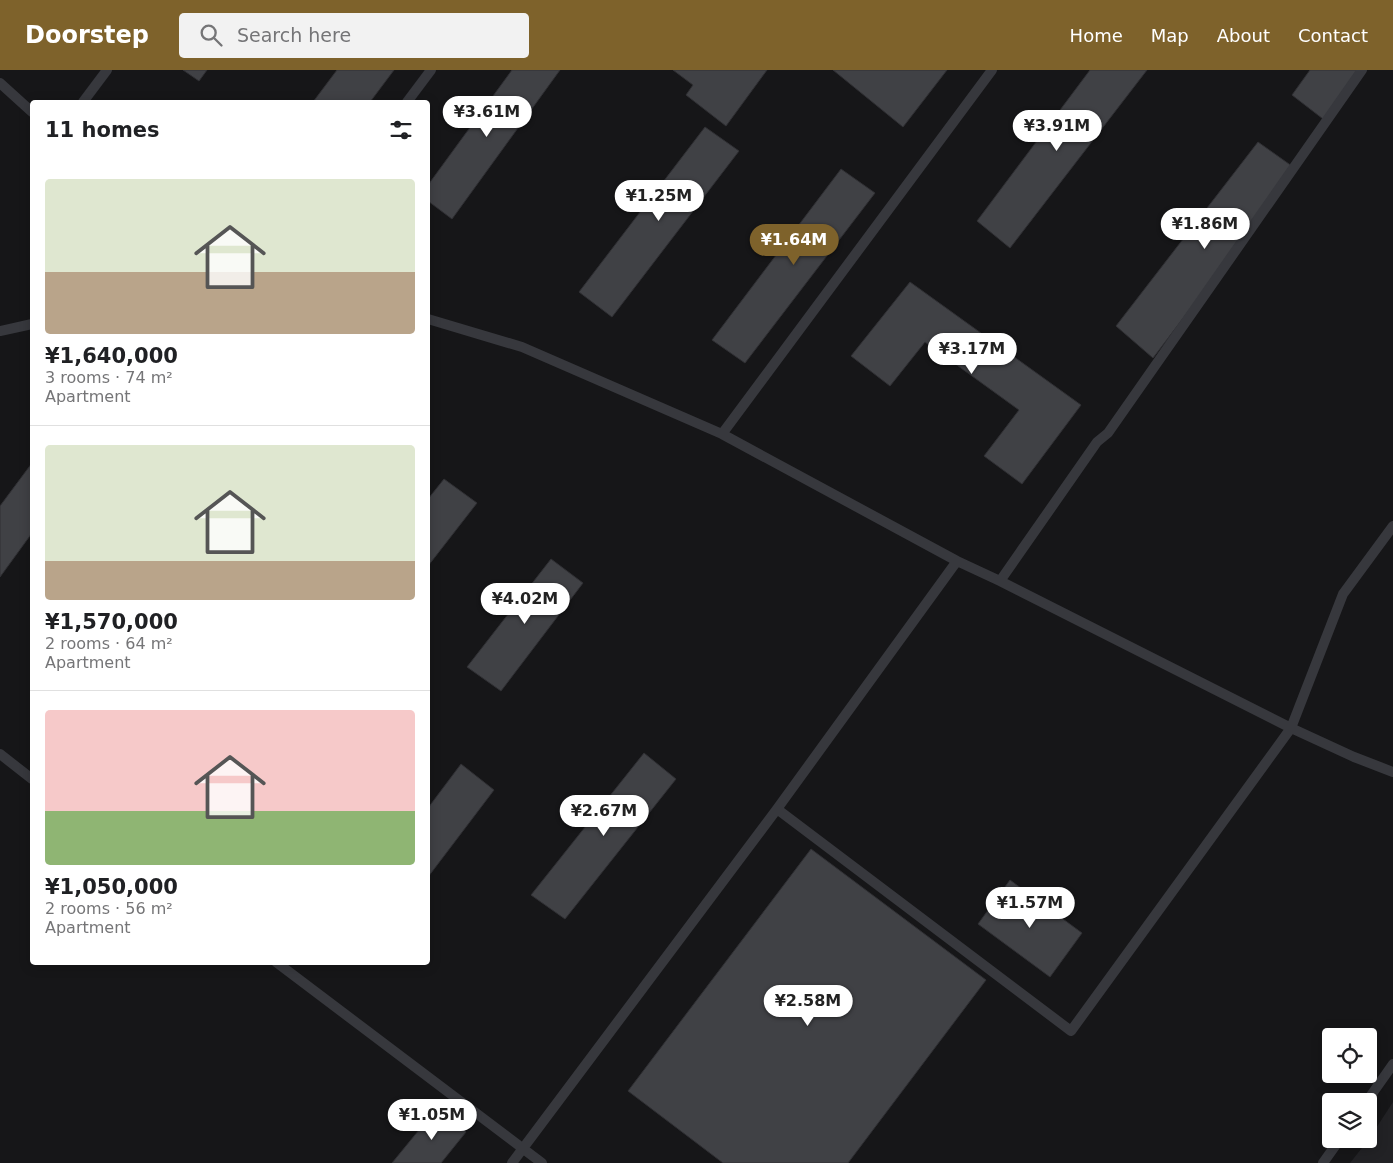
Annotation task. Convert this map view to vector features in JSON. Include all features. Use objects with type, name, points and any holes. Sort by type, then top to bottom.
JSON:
[{"type":"lane","points":[[84,100],[107,70]]},
{"type":"lane","points":[[408,100],[431,70]]},
{"type":"lane","points":[[722,434],[992,70]]},
{"type":"lane","points":[[1000,581],[1097,442],[1108,433],[1362,70]]},
{"type":"lane","points":[[0,83],[30,110]]},
{"type":"lane","points":[[430,320],[522,347],[722,434],[957,562],[1000,581],[1291,728],[1354,757],[1393,772]]},
{"type":"lane","points":[[0,331],[30,324]]},
{"type":"lane","points":[[777,809],[1070,1031],[1291,728],[1343,594],[1393,526]]},
{"type":"lane","points":[[512,1163],[777,809],[957,562]]},
{"type":"lane","points":[[0,754],[30,777]]},
{"type":"lane","points":[[280,965],[542,1163]]},
{"type":"lane","points":[[1372,1093],[1393,1064]]},
{"type":"lane","points":[[1323,1163],[1334,1148]]},
{"type":"shaded area","points":[[1393,1102],[1393,1163],[1350,1163],[1362,1148],[1377,1148],[1377,1127]]},
{"type":"building","points":[[183,70],[207,70],[199,81]]},
{"type":"building","points":[[337,70],[394,70],[372,100],[314,100]]},
{"type":"building","points":[[512,70],[560,70],[452,219],[430,202],[430,182]]},
{"type":"building","points":[[673,70],[767,70],[726,126],[686,95],[693,85]]},
{"type":"building","points":[[833,70],[947,70],[903,127]]},
{"type":"building","points":[[1090,70],[1147,70],[1010,248],[977,221]]},
{"type":"building","points":[[1310,70],[1361,70],[1327,122],[1292,95]]},
{"type":"building","points":[[705,127],[739,151],[612,317],[579,292]]},
{"type":"building","points":[[1258,142],[1296,169],[1153,358],[1116,326]]},
{"type":"building","points":[[841,169],[875,193],[745,363],[712,340]]},
{"type":"building","points":[[910,282],[1081,405],[1022,484],[984,456],[1019,410],[925,342],[890,386],[851,356]]},
{"type":"building","points":[[30,466],[30,536],[0,577],[0,506]]},
{"type":"building","points":[[444,479],[477,503],[430,563],[430,496]]},
{"type":"building","points":[[551,559],[583,583],[501,691],[467,667]]},
{"type":"building","points":[[644,753],[676,779],[565,919],[531,895]]},
{"type":"building","points":[[461,764],[494,790],[430,874],[430,805]]},
{"type":"building","points":[[811,849],[986,980],[848,1163],[723,1163],[628,1091]]},
{"type":"building","points":[[1010,880],[1082,933],[1050,977],[978,924]]},
{"type":"building","points":[[437,1108],[466,1132],[441,1163],[392,1163]]}]
